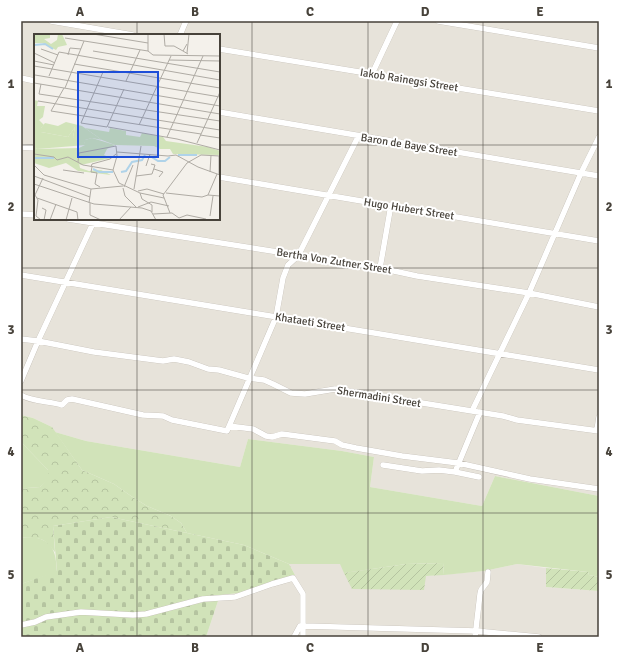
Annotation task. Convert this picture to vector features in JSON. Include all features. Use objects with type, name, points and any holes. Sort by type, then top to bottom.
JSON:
[{"type":"street","points":[[51,21],[127,34]]},
{"type":"street","points":[[180,34],[186,21]]},
{"type":"street","points":[[372,74],[397,21]]},
{"type":"street","points":[[438,21],[599,48]]},
{"type":"street","name":"Iakob Rainegsi Street","points":[[220,49],[599,111]]},
{"type":"street","points":[[21,78],[34,80]]},
{"type":"street","name":"Baron de Baye Street","points":[[220,112],[358,137],[599,176]]},
{"type":"street","points":[[228,428],[248,378],[276,317],[283,278],[288,265],[298,256],[317,216],[330,196],[358,137]]},
{"type":"street","points":[[472,411],[529,293],[581,173],[599,137]]},
{"type":"street","points":[[21,147],[34,148]]},
{"type":"street","name":"Hugo Hubert Street","points":[[220,177],[599,241]]},
{"type":"street","points":[[380,268],[391,205]]},
{"type":"street","points":[[21,214],[34,215]]},
{"type":"street","name":"Bertha Von Zutner Street","points":[[81,220],[380,268],[417,276],[529,293],[599,306]]},
{"type":"street","points":[[22,379],[94,221]]},
{"type":"street","name":"Khataeti Street","points":[[21,275],[599,370]]},
{"type":"street","name":"Shermadini Street","points":[[21,339],[94,352],[163,361],[174,359],[189,362],[208,369],[264,380],[291,393],[305,394],[335,389],[480,412],[517,420],[598,431]]},
{"type":"street","points":[[21,395],[25,398],[53,402],[62,405],[67,400],[72,399],[143,415],[163,416],[172,420],[228,428],[254,429],[266,436],[272,437],[282,434],[334,441],[342,445],[387,454],[458,463],[530,479],[599,489]]},
{"type":"street","points":[[455,472],[480,412]]},
{"type":"street","points":[[598,431],[599,417]]},
{"type":"street","points":[[383,465],[422,471],[439,470],[479,477]]},
{"type":"street","points":[[476,634],[480,594],[481,590],[488,582],[488,572]]},
{"type":"street","points":[[21,625],[35,622],[46,617],[81,612],[133,615],[146,614],[203,599],[235,597],[293,578],[303,594],[303,637]]},
{"type":"street","points":[[294,637],[300,626],[304,626],[539,637]]},
{"type":"shaded area","points":[[21,21],[599,21],[599,496],[495,476],[482,506],[370,487],[374,457],[342,451],[248,439],[240,467],[86,441],[55,432],[52,427],[33,418],[21,415]]},
{"type":"shaded area","points":[[289,564],[341,564],[426,576],[484,571],[517,564],[546,568],[546,587],[599,591],[599,637],[206,637],[220,595],[239,593],[295,575]]},
{"type":"green space","points":[[21,415],[33,418],[52,427],[82,470],[114,484],[147,506],[171,516],[181,523],[187,533],[111,517],[53,526],[55,552],[47,542],[43,540],[21,537],[21,490],[40,487],[48,479],[48,470],[21,442]]},
{"type":"green space","points":[[55,432],[86,441],[240,467],[248,439],[342,451],[374,457],[370,487],[482,506],[495,476],[599,496],[599,577],[589,575],[588,572],[517,564],[484,571],[444,575],[443,563],[406,564],[344,573],[340,564],[289,564],[244,545],[187,533],[181,523],[171,516],[147,506],[114,484],[82,470]]},
{"type":"green space","points":[[21,442],[48,470],[48,480],[40,487],[21,490]]},
{"type":"green space","points":[[111,517],[244,545],[289,564],[295,575],[239,593],[220,595],[206,637],[21,637],[21,584],[57,571],[53,526]]},
{"type":"green space","points":[[21,537],[37,538],[48,543],[55,555],[57,572],[21,584]]},
{"type":"green space","points":[[443,563],[444,575],[426,576],[424,590],[352,589],[344,573],[406,564]]},
{"type":"green space","points":[[546,568],[588,572],[589,575],[599,577],[599,591],[546,587]]}]
